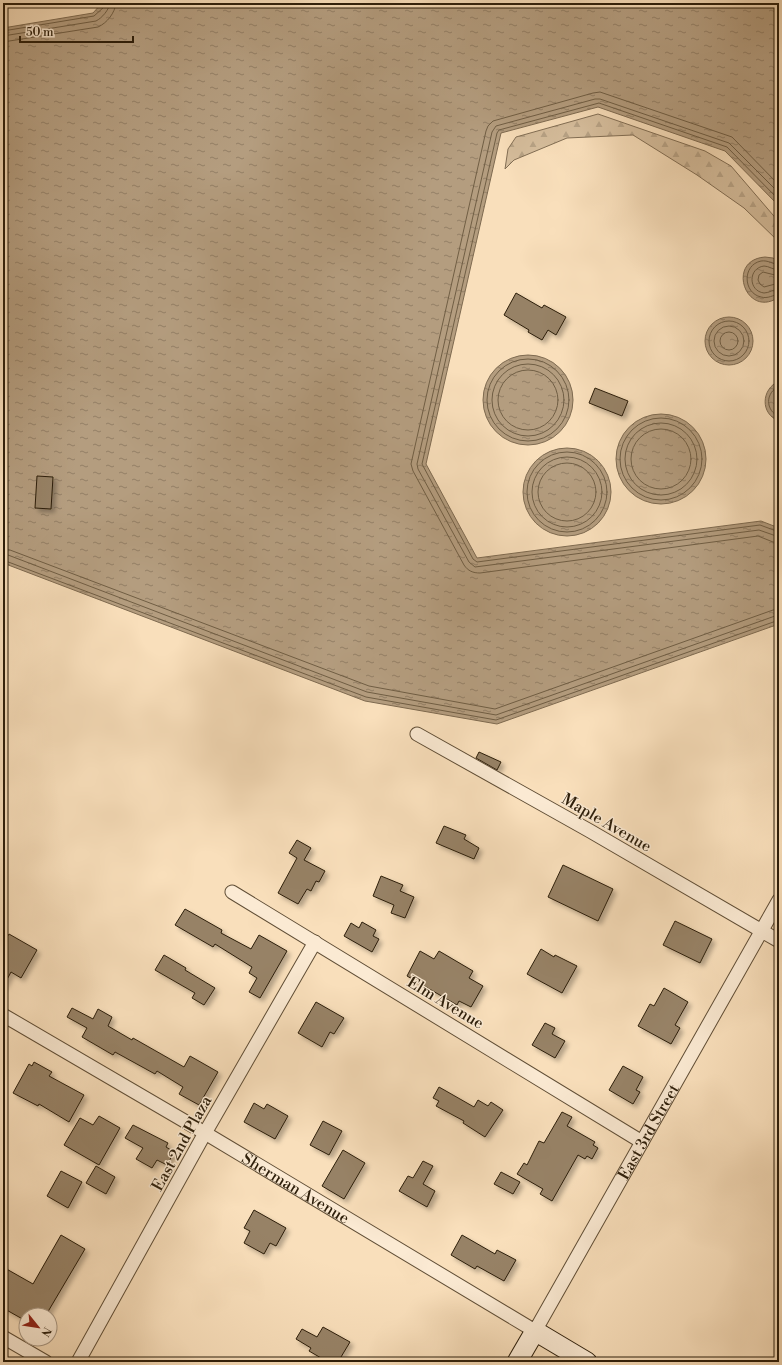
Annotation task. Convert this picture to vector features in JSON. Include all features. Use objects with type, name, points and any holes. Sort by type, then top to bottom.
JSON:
[{"type":"street","name":"Maple Avenue","points":[[417,734],[779,941]]},
{"type":"street","name":"Elm Avenue","points":[[232,892],[642,1142]]},
{"type":"street","name":"East 3rd Street","points":[[517,1362],[779,900]]},
{"type":"street","name":"East 2nd Plaza","points":[[78,1362],[205,1134],[315,942]]},
{"type":"street","name":"Sherman Avenue","points":[[3,1015],[587,1362]]},
{"type":"street","points":[[3,1337],[46,1362]]},
{"type":"green space","points":[[598,114],[705,151],[731,166],[779,222],[779,242],[744,208],[697,175],[633,135],[567,138],[514,160],[505,169],[508,149],[516,137]]},
{"type":"water","points":[[102,3],[779,3],[779,206],[725,151],[598,107],[501,133],[426,464],[477,558],[761,521],[779,528],[779,624],[497,724],[365,701],[3,563],[3,28],[93,13]]},
{"type":"water","points":[[765,257],[773,258],[779,262],[779,297],[767,302],[757,301],[750,295],[745,287],[743,277],[746,268],[753,261]]},
{"type":"water","points":[[729,317],[738,319],[746,324],[751,332],[753,341],[751,350],[746,358],[738,363],[729,365],[720,363],[712,358],[707,350],[705,341],[707,332],[712,324],[720,319]]},
{"type":"water","points":[[519,355],[537,355],[553,362],[566,375],[573,391],[573,409],[566,425],[553,438],[537,445],[519,445],[503,438],[490,425],[483,409],[483,391],[490,375],[503,362]]},
{"type":"water","points":[[779,381],[779,421],[768,413],[765,401],[769,390]]},
{"type":"water","points":[[661,414],[678,418],[693,427],[702,442],[706,459],[702,476],[693,491],[678,500],[661,504],[644,500],[629,491],[620,476],[616,459],[620,442],[629,427],[644,418]]},
{"type":"water","points":[[567,448],[584,452],[598,461],[607,475],[611,492],[607,509],[598,523],[584,532],[567,536],[550,532],[536,523],[527,509],[523,492],[527,475],[536,461],[550,452]]},
{"type":"building","points":[[516,293],[542,308],[544,305],[566,317],[556,335],[548,330],[542,340],[528,332],[529,330],[504,315]]},
{"type":"building","points":[[595,388],[628,401],[622,416],[589,403]]},
{"type":"building","points":[[37,476],[53,477],[51,509],[35,508]]},
{"type":"building","points":[[479,752],[501,762],[497,770],[476,758]]},
{"type":"building","points":[[444,826],[466,835],[464,839],[479,848],[474,859],[436,843]]},
{"type":"building","points":[[297,840],[311,848],[304,860],[325,871],[319,882],[316,881],[311,891],[307,889],[298,904],[278,893],[297,858],[289,853]]},
{"type":"building","points":[[563,865],[613,889],[598,921],[548,897]]},
{"type":"building","points":[[381,876],[403,885],[400,891],[414,897],[405,918],[391,913],[394,905],[373,896]]},
{"type":"building","points":[[185,909],[222,930],[221,933],[251,949],[259,935],[287,951],[260,998],[249,992],[257,978],[249,973],[252,967],[215,944],[213,947],[175,925]]},
{"type":"building","points":[[675,921],[712,939],[700,963],[663,945]]},
{"type":"building","points":[[362,922],[376,930],[373,936],[379,939],[372,952],[344,936],[351,923],[359,928]]},
{"type":"building","points":[[9,934],[37,950],[21,978],[11,972],[3,987],[3,944]]},
{"type":"building","points":[[541,949],[554,957],[555,955],[577,966],[562,993],[527,974]]},
{"type":"building","points":[[420,951],[434,959],[439,951],[473,971],[469,978],[483,986],[471,1007],[459,1001],[457,1005],[407,976]]},
{"type":"building","points":[[164,955],[215,988],[204,1005],[192,998],[195,993],[155,970]]},
{"type":"building","points":[[664,988],[688,1002],[675,1025],[680,1028],[671,1044],[638,1026],[650,1004],[654,1006]]},
{"type":"building","points":[[316,1002],[344,1018],[334,1034],[330,1032],[322,1047],[298,1033]]},
{"type":"building","points":[[72,1008],[93,1019],[98,1009],[112,1017],[108,1026],[132,1040],[133,1038],[184,1067],[190,1056],[218,1072],[199,1105],[179,1094],[183,1087],[157,1071],[155,1074],[115,1052],[113,1055],[82,1037],[87,1028],[67,1017]]},
{"type":"building","points":[[545,1023],[555,1028],[552,1034],[565,1041],[555,1058],[532,1045]]},
{"type":"building","points":[[34,1062],[52,1072],[49,1076],[84,1095],[69,1122],[39,1104],[38,1106],[13,1093],[29,1064],[32,1066]]},
{"type":"building","points":[[623,1066],[643,1077],[636,1090],[640,1092],[633,1104],[609,1090]]},
{"type":"building","points":[[439,1087],[474,1107],[478,1100],[488,1106],[491,1102],[503,1110],[485,1137],[463,1123],[464,1121],[436,1106],[439,1101],[433,1098]]},
{"type":"building","points":[[254,1103],[264,1109],[267,1104],[288,1116],[275,1139],[244,1122]]},
{"type":"building","points":[[562,1112],[572,1117],[567,1126],[595,1142],[593,1145],[598,1148],[592,1159],[587,1156],[585,1159],[578,1155],[552,1201],[540,1194],[543,1189],[517,1174],[524,1163],[527,1165],[539,1141],[544,1143]]},
{"type":"building","points":[[99,1116],[120,1128],[99,1165],[64,1145],[80,1118],[93,1125]]},
{"type":"building","points":[[323,1121],[342,1131],[329,1155],[310,1145]]},
{"type":"building","points":[[133,1125],[168,1143],[166,1147],[174,1152],[167,1165],[157,1160],[152,1168],[136,1159],[143,1148],[125,1138]]},
{"type":"building","points":[[343,1150],[365,1163],[344,1199],[322,1186]]},
{"type":"building","points":[[423,1161],[433,1166],[423,1184],[435,1191],[427,1207],[399,1191],[408,1176],[413,1178]]},
{"type":"building","points":[[96,1166],[115,1177],[106,1194],[86,1183]]},
{"type":"building","points":[[61,1171],[82,1182],[68,1208],[47,1196]]},
{"type":"building","points":[[501,1172],[520,1182],[513,1194],[494,1184]]},
{"type":"building","points":[[254,1210],[286,1228],[276,1246],[270,1243],[264,1254],[244,1243],[250,1231],[244,1228]]},
{"type":"building","points":[[61,1235],[85,1249],[51,1307],[18,1307],[18,1316],[3,1308],[3,1267],[33,1284]]},
{"type":"building","points":[[462,1235],[495,1254],[497,1250],[516,1260],[504,1281],[477,1266],[475,1269],[451,1255]]},
{"type":"building","points":[[323,1327],[350,1342],[338,1362],[328,1362],[309,1351],[311,1348],[296,1339],[302,1329],[317,1337]]}]
